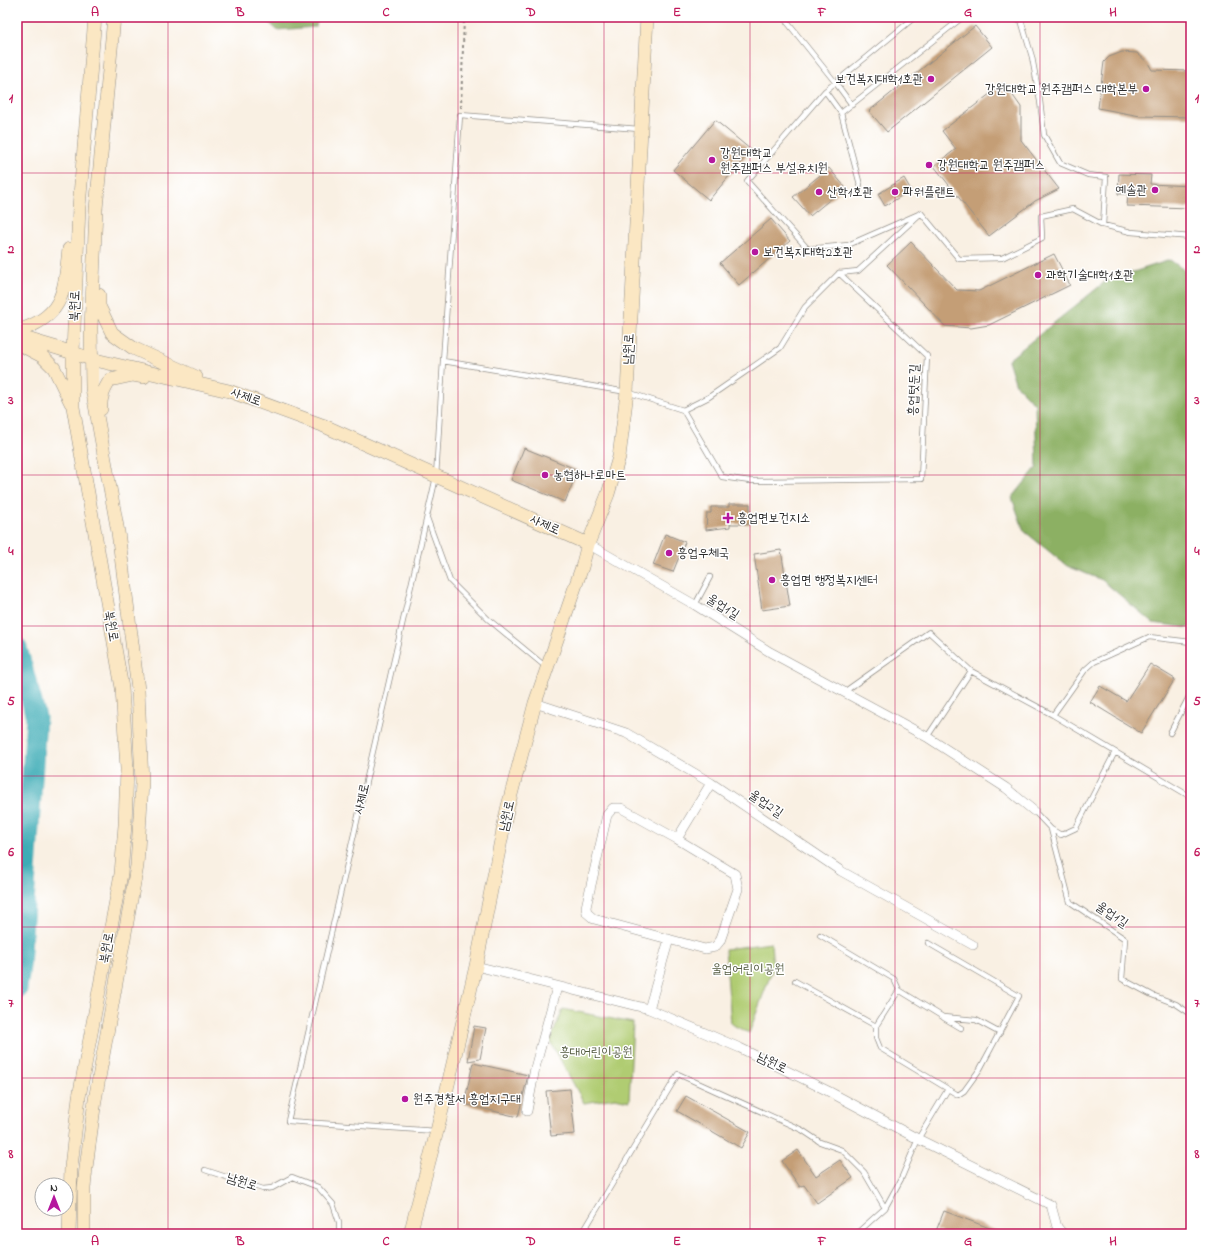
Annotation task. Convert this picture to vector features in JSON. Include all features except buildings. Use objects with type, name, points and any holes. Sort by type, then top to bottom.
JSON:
[{"type":"street","name":"북원로","points":[[69,1234],[71,1167],[79,1098],[121,874],[127,769],[122,688],[73,407],[73,352],[79,207],[95,17]]},
{"type":"street","name":"북원로","points":[[84,1234],[84,1188],[95,1100],[137,866],[142,790],[138,690],[118,532],[92,388],[91,328],[96,209],[114,17]]},
{"type":"street","name":"남원로","points":[[410,1234],[437,1131],[476,966],[508,810],[535,703],[582,566],[588,544],[608,494],[618,457],[627,392],[647,17]]},
{"type":"street","points":[[17,330],[42,321],[59,303],[66,273],[72,222],[79,207]]},
{"type":"street","points":[[96,209],[98,222],[99,306],[112,333],[133,348],[229,391]]},
{"type":"street","name":"사제로","points":[[17,336],[92,359],[229,391],[322,425],[588,544]]},
{"type":"street","points":[[17,343],[42,356],[54,368],[73,407]]},
{"type":"street","points":[[107,468],[101,404],[103,391],[110,380],[133,375],[229,391]]},
{"type":"street","name":"울업1길","points":[[588,544],[695,605],[770,652],[927,737],[1006,788],[1034,811]]},
{"type":"street","name":"울업2길","points":[[535,703],[626,733],[711,783],[841,871],[973,945]]},
{"type":"street","points":[[677,839],[711,783]]},
{"type":"street","points":[[613,808],[621,808],[677,839],[735,874],[738,889],[720,941],[715,947],[705,949],[669,938],[594,919],[587,913],[586,907],[607,815],[613,808]]},
{"type":"street","points":[[649,1009],[669,938]]},
{"type":"street","name":"남원로","points":[[476,966],[649,1009],[740,1048],[828,1091],[918,1139],[1052,1205],[1056,1227],[1063,1234]]},
{"type":"street","points":[[527,1111],[535,1068],[557,987]]},
{"type":"lane","points":[[783,17],[852,105]]},
{"type":"lane","points":[[915,17],[825,91],[747,181],[808,249],[848,245],[921,213]]},
{"type":"lane","points":[[842,113],[963,17]]},
{"type":"lane","points":[[1005,17],[1023,19],[1040,101],[1044,135],[1060,163],[1088,175],[1106,177],[1103,225]]},
{"type":"lane","points":[[825,91],[842,113],[860,185]]},
{"type":"lane","points":[[436,477],[460,114],[641,130]]},
{"type":"lane","points":[[921,213],[958,259],[1002,258],[1042,238],[1041,216],[1073,210],[1103,225],[1131,232],[1191,237]]},
{"type":"lane","points":[[443,361],[627,392],[683,410],[709,397],[780,348],[805,307],[839,274],[858,271],[921,213]]},
{"type":"lane","name":"흥업텃둔길","points":[[683,410],[722,477],[750,481],[921,480],[927,356],[839,274]]},
{"type":"lane","name":"사제로","points":[[436,477],[288,1121],[437,1131]]},
{"type":"lane","points":[[427,518],[450,582],[488,618],[547,668]]},
{"type":"lane","points":[[695,605],[710,577]]},
{"type":"lane","points":[[844,692],[929,632],[971,672],[1053,715],[1191,798]]},
{"type":"lane","points":[[1053,715],[1085,670],[1094,662],[1149,637],[1191,642]]},
{"type":"lane","points":[[927,737],[971,672]]},
{"type":"lane","points":[[1170,733],[1191,693]]},
{"type":"lane","points":[[1052,829],[1061,835],[1076,828],[1115,752]]},
{"type":"lane","name":"울업1길","points":[[1034,811],[1052,829],[1070,902],[1125,939],[1122,979],[1152,995],[1176,1004],[1191,1014]]},
{"type":"lane","points":[[820,935],[894,979],[899,990],[961,1028]]},
{"type":"lane","points":[[899,990],[876,1026],[876,1038],[880,1048],[958,1095],[964,1091],[980,1069],[1019,996],[928,943]]},
{"type":"lane","points":[[795,981],[876,1026]]},
{"type":"lane","points":[[943,1017],[976,1020],[1000,1033]]},
{"type":"lane","points":[[582,1234],[678,1074],[802,1130],[820,1142],[842,1150],[864,1172],[885,1208]]},
{"type":"lane","points":[[856,1234],[885,1208],[901,1179],[918,1139],[948,1089]]},
{"type":"lane","name":"남원로","points":[[205,1170],[263,1189],[272,1188],[292,1177],[318,1188],[333,1204],[339,1222],[339,1234]]},
{"type":"path","points":[[460,114],[464,17]]},
{"type":"green space","points":[[263,17],[318,17],[316,27],[277,30]]},
{"type":"green space","points":[[1170,260],[1191,275],[1191,628],[1153,623],[1102,580],[1067,566],[1024,531],[1012,498],[1037,467],[1035,404],[1016,385],[1008,360],[1106,281]]},
{"type":"green space","name":"울업어린이공원","points":[[771,943],[773,968],[749,1033],[731,1024],[725,949]]},
{"type":"green space","name":"흥대어린이공원","points":[[563,1009],[633,1023],[629,1101],[615,1098],[584,1103],[550,1041]]},
{"type":"waterway","points":[[17,648],[36,717],[20,966],[17,989]]},
{"type":"place","name":"보건복지대학1호관","points":[[931,79]]},
{"type":"place","name":"강원대학교 원주캠퍼스 대학본부","points":[[1146,89]]},
{"type":"place","name":"강원대학교 원주캠퍼스 부설유치원","points":[[712,160]]},
{"type":"place","name":"강원대학교 원주캠퍼스","points":[[929,165]]},
{"type":"place","name":"예솔관","points":[[1155,190]]},
{"type":"place","name":"산학1호관","points":[[819,192]]},
{"type":"place","name":"파워플랜트","points":[[895,192]]},
{"type":"place","name":"보건복지대학2호관","points":[[755,252]]},
{"type":"place","name":"과학기술대학1호관","points":[[1038,275]]},
{"type":"place","name":"농협하나로마트","points":[[545,475]]},
{"type":"place","name":"흥업면보건지소","points":[[728,518]]},
{"type":"place","name":"흥업우체국","points":[[669,553]]},
{"type":"place","name":"흥업면 행정복지센터","points":[[772,580]]},
{"type":"place","name":"원주경찰서 흥업지구대","points":[[405,1099]]}]
